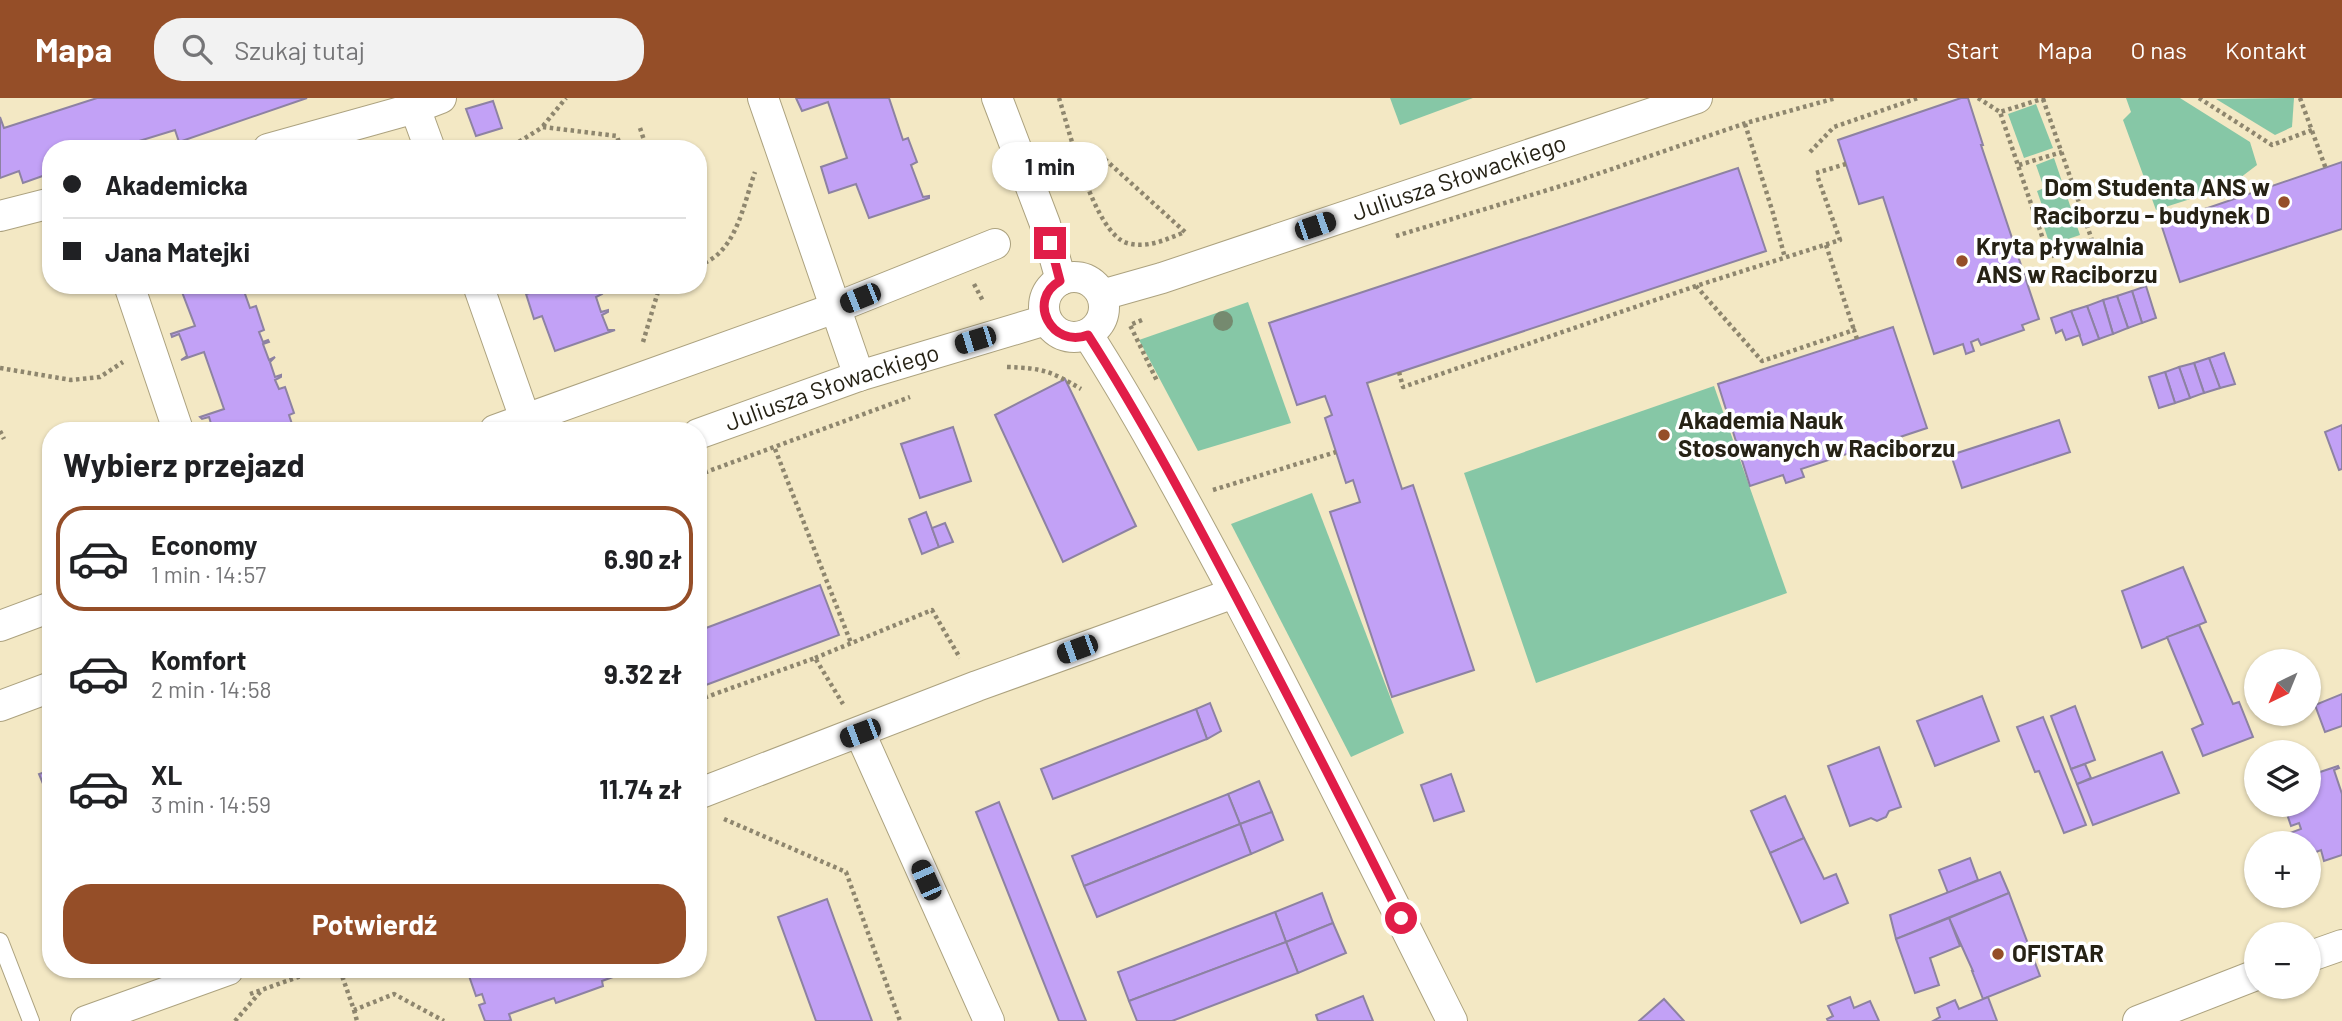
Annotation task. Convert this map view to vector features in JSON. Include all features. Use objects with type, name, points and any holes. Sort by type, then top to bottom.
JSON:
[{"type":"street","points":[[997,98],[1045,224],[1060,281]]},
{"type":"street","name":"Juliusza Słowackiego","points":[[1102,295],[1162,278],[1697,98]]},
{"type":"street","points":[[299,140],[428,103],[430,140]]},
{"type":"street","points":[[767,111],[859,376]]},
{"type":"street","points":[[0,216],[42,205]]},
{"type":"street","points":[[532,422],[632,380],[835,308],[995,244]]},
{"type":"street","points":[[1070,277],[1084,279],[1093,283],[1102,295],[1103,318],[1088,335],[1066,337],[1055,331],[1046,320],[1045,298],[1060,281],[1070,277]]},
{"type":"street","points":[[132,294],[175,422]]},
{"type":"street","points":[[481,294],[526,422]]},
{"type":"street","name":"Juliusza Słowackiego","points":[[707,431],[859,376],[1046,320]]},
{"type":"street","points":[[1088,335],[1144,427],[1234,593],[1339,793],[1452,1021]]},
{"type":"street","points":[[707,791],[977,686],[1234,593]]},
{"type":"street","points":[[0,626],[42,610]]},
{"type":"street","points":[[0,706],[42,690]]},
{"type":"street","points":[[860,733],[989,1021]]},
{"type":"street","points":[[2321,952],[2342,945]]},
{"type":"street","points":[[86,1021],[206,978]]},
{"type":"street","points":[[2138,1021],[2244,980]]},
{"type":"lane","points":[[0,941],[31,1021]]},
{"type":"path","points":[[522,140],[543,127],[566,98]]},
{"type":"path","points":[[1059,98],[1075,149],[1094,206],[1108,229],[1126,243],[1150,245],[1185,232],[1098,153],[1075,149]]},
{"type":"path","points":[[1393,237],[1574,182],[1745,124],[1836,98]]},
{"type":"path","points":[[1810,152],[1834,127],[1918,98]]},
{"type":"path","points":[[1978,98],[2000,112],[2049,257],[2113,237]]},
{"type":"path","points":[[2000,112],[2044,98],[2093,243]]},
{"type":"path","points":[[2201,98],[2272,145],[2312,130]]},
{"type":"path","points":[[2301,98],[2326,169]]},
{"type":"path","points":[[1745,124],[1796,110]]},
{"type":"path","points":[[707,263],[728,246],[767,111]]},
{"type":"path","points":[[1745,124],[1785,258]]},
{"type":"path","points":[[543,127],[617,136],[618,140]]},
{"type":"path","points":[[640,128],[644,140]]},
{"type":"path","points":[[2019,165],[2062,152]]},
{"type":"path","points":[[1399,372],[1403,387],[1696,286],[1840,240],[1817,176],[1846,164]]},
{"type":"path","points":[[1826,245],[1857,339]]},
{"type":"path","points":[[1696,286],[1762,361],[1854,330]]},
{"type":"path","points":[[632,380],[657,294]]},
{"type":"path","points":[[1150,366],[1130,326],[1151,316]]},
{"type":"path","points":[[0,368],[71,380],[100,377],[150,346]]},
{"type":"path","points":[[1003,367],[1033,367],[1052,372],[1086,391]]},
{"type":"path","points":[[707,472],[915,395]]},
{"type":"path","points":[[0,431],[4,439]]},
{"type":"path","points":[[771,438],[851,643]]},
{"type":"path","points":[[1211,491],[1336,452]]},
{"type":"path","points":[[707,697],[815,658],[932,610],[977,686]]},
{"type":"path","points":[[815,658],[860,733]]},
{"type":"path","points":[[723,818],[846,872],[900,1021]]},
{"type":"path","points":[[343,978],[357,1021]]},
{"type":"path","points":[[235,1021],[262,990]]},
{"type":"path","points":[[354,1010],[394,994],[444,1021]]},
{"type":"green space","points":[[1390,98],[1473,98],[1400,125]]},
{"type":"green space","points":[[2126,98],[2180,98],[2250,142],[2257,165],[2228,187],[2156,210],[2123,120],[2131,112]]},
{"type":"green space","points":[[2294,98],[2292,127],[2275,135],[2216,99]]},
{"type":"green space","points":[[2036,104],[2053,148],[2024,158],[2008,114]]},
{"type":"green space","points":[[2054,158],[2080,235],[2050,245],[2041,218],[2046,217],[2037,191],[2044,188],[2036,165]]},
{"type":"green space","points":[[1248,302],[1291,423],[1198,451],[1139,340]]},
{"type":"green space","points":[[1714,386],[1787,593],[1536,683],[1464,473]]},
{"type":"green space","points":[[1312,493],[1404,733],[1351,757],[1231,524]]},
{"type":"building","points":[[97,98],[307,98],[185,140],[178,140],[175,130],[142,140],[42,140],[42,176],[23,183],[19,171],[0,178],[0,117],[4,128]]},
{"type":"building","points":[[796,98],[889,98],[903,140],[908,138],[917,162],[911,165],[923,197],[929,198],[869,218],[856,184],[829,193],[821,167],[847,158],[828,102],[802,111]]},
{"type":"building","name":"Kryta pływalnia ANS w Raciborzu","points":[[1961,98],[1968,98],[2039,319],[2022,325],[2024,330],[1981,345],[1978,339],[1971,342],[1974,351],[1966,354],[1963,344],[1934,354],[1883,197],[1859,204],[1838,140]]},
{"type":"building","points":[[493,101],[502,128],[476,136],[466,109]]},
{"type":"building","name":"Dom Studenta ANS w Raciborzu - budynek D","points":[[2342,162],[2342,229],[2180,282],[2161,224]]},
{"type":"building","points":[[1738,168],[1766,251],[1367,383],[1402,489],[1413,485],[1474,670],[1392,697],[1330,512],[1360,502],[1353,480],[1346,483],[1325,418],[1332,415],[1325,396],[1297,405],[1269,323]]},
{"type":"building","points":[[2146,286],[2156,318],[2142,323],[2132,291]]},
{"type":"building","points":[[2132,291],[2142,323],[2128,328],[2117,296]]},
{"type":"building","points":[[183,294],[245,294],[250,308],[256,306],[264,330],[259,332],[263,342],[269,342],[263,344],[269,360],[275,357],[270,362],[275,377],[281,375],[275,380],[279,389],[285,387],[294,413],[289,415],[291,422],[211,422],[209,417],[202,419],[200,417],[224,409],[204,352],[181,360],[187,356],[183,344],[179,334],[172,337],[171,334],[195,326]]},
{"type":"building","points":[[526,294],[602,294],[596,297],[601,312],[608,312],[602,315],[608,330],[615,330],[555,351],[542,316],[534,319]]},
{"type":"building","points":[[2117,296],[2128,328],[2113,334],[2103,300]]},
{"type":"building","points":[[2103,300],[2113,334],[2099,339],[2087,306]]},
{"type":"building","points":[[2087,306],[2099,339],[2083,345],[2071,311]]},
{"type":"building","points":[[2071,311],[2080,335],[2066,340],[2062,330],[2056,333],[2051,318]]},
{"type":"building","points":[[1893,327],[1927,428],[1894,439],[1896,447],[1880,453],[1877,444],[1801,469],[1804,477],[1786,483],[1783,475],[1750,486],[1718,384]]},
{"type":"building","points":[[2224,353],[2235,384],[2220,388],[2209,358]]},
{"type":"building","points":[[2209,358],[2220,388],[2204,393],[2194,363]]},
{"type":"building","points":[[2194,363],[2204,393],[2190,398],[2179,367]]},
{"type":"building","points":[[2179,367],[2190,398],[2175,403],[2165,372]]},
{"type":"building","points":[[2165,372],[2175,403],[2159,408],[2149,377]]},
{"type":"building","points":[[1065,379],[1136,526],[1063,562],[995,415]]},
{"type":"building","points":[[2059,420],[2070,452],[1962,488],[1951,455]]},
{"type":"building","points":[[2342,425],[2342,469],[2339,470],[2325,432]]},
{"type":"building","points":[[953,427],[971,481],[920,498],[901,444]]},
{"type":"building","points":[[926,512],[939,547],[922,554],[909,519]]},
{"type":"building","points":[[945,523],[953,542],[939,547],[932,528]]},
{"type":"building","points":[[2183,567],[2206,622],[2142,648],[2122,591]]},
{"type":"building","points":[[820,585],[839,635],[707,685],[707,628]]},
{"type":"building","points":[[2199,625],[2233,704],[2239,702],[2244,714],[2244,726],[2249,726],[2253,737],[2203,756],[2192,729],[2203,724],[2167,637]]},
{"type":"building","points":[[2342,694],[2342,726],[2325,732],[2321,721],[2321,703]]},
{"type":"building","points":[[1982,696],[1999,741],[1935,766],[1917,721]]},
{"type":"building","points":[[1210,703],[1221,731],[1207,739],[1196,709]]},
{"type":"building","points":[[2075,706],[2095,760],[2071,769],[2051,716]]},
{"type":"building","points":[[1196,709],[1207,739],[1053,799],[1041,769]]},
{"type":"building","points":[[2043,717],[2086,825],[2064,833],[2039,771],[2035,772],[2017,727]]},
{"type":"building","points":[[1879,747],[1901,807],[1889,811],[1886,817],[1877,821],[1871,818],[1850,826],[1828,766]]},
{"type":"building","points":[[2162,752],[2179,793],[2093,825],[2077,784]]},
{"type":"building","points":[[2085,764],[2091,778],[2077,784],[2071,769]]},
{"type":"building","points":[[2338,766],[2339,768],[2334,770],[2342,794],[2342,855],[2324,861],[2321,831],[2296,831],[2301,829],[2299,823],[2291,826],[2288,817],[2321,817],[2321,772]]},
{"type":"building","points":[[1451,774],[1464,811],[1434,821],[1421,785]]},
{"type":"building","points":[[1259,781],[1272,812],[1240,824],[1228,794]]},
{"type":"building","points":[[1228,794],[1240,824],[1084,886],[1072,856]]},
{"type":"building","points":[[1785,796],[1804,838],[1770,853],[1751,811]]},
{"type":"building","points":[[999,802],[1086,1021],[1059,1021],[976,812]]},
{"type":"building","points":[[1272,812],[1283,840],[1251,854],[1240,824]]},
{"type":"building","points":[[1240,824],[1251,854],[1097,917],[1084,886]]},
{"type":"building","points":[[1804,838],[1824,879],[1836,874],[1848,903],[1801,923],[1770,853]]},
{"type":"building","points":[[1970,858],[1978,880],[1948,893],[1939,870]]},
{"type":"building","points":[[2000,872],[2009,893],[1896,939],[1890,915]]},
{"type":"building","points":[[1322,893],[1333,923],[1286,942],[1275,912]]},
{"type":"building","name":"OFISTAR","points":[[2009,893],[2040,976],[1983,999],[1949,918]]},
{"type":"building","points":[[827,899],[872,1021],[816,1021],[778,917]]},
{"type":"building","points":[[1275,912],[1286,942],[1129,1001],[1118,972]]},
{"type":"building","points":[[1949,918],[1960,946],[1930,958],[1939,985],[1915,993],[1896,939]]},
{"type":"building","points":[[1333,923],[1346,953],[1298,973],[1286,942]]},
{"type":"building","points":[[1286,942],[1298,973],[1172,1021],[1137,1021],[1129,1001]]},
{"type":"building","points":[[470,978],[610,978],[602,981],[603,986],[556,1003],[554,998],[509,1014],[511,1020],[508,1021],[485,1021],[479,1005],[485,1003],[482,994],[476,996]]},
{"type":"building","points":[[1363,996],[1373,1021],[1318,1021],[1316,1015]]},
{"type":"building","points":[[1850,997],[1854,1008],[1870,1001],[1879,1021],[1828,1021],[1827,1019],[1833,1016],[1828,1006]]},
{"type":"building","points":[[1988,997],[1997,1021],[1933,1021],[1940,1017],[1937,1008],[1955,1000],[1959,1009]]},
{"type":"building","points":[[1664,999],[1684,1021],[1639,1021]]},
{"type":"place","name":"Dom Studenta ANS w Raciborzu - budynek D","points":[[2284,202]]},
{"type":"place","name":"Kryta pływalnia ANS w Raciborzu","points":[[1962,261]]},
{"type":"place","name":"Akademia Nauk Stosowanych w Raciborzu","points":[[1664,435]]},
{"type":"place","name":"OFISTAR","points":[[1998,954]]},
{"type":"route","points":[[1050,243],[1060,281],[1045,298],[1046,320],[1055,331],[1066,337],[1088,335],[1116,380],[1184,499],[1272,663],[1401,918]]}]
